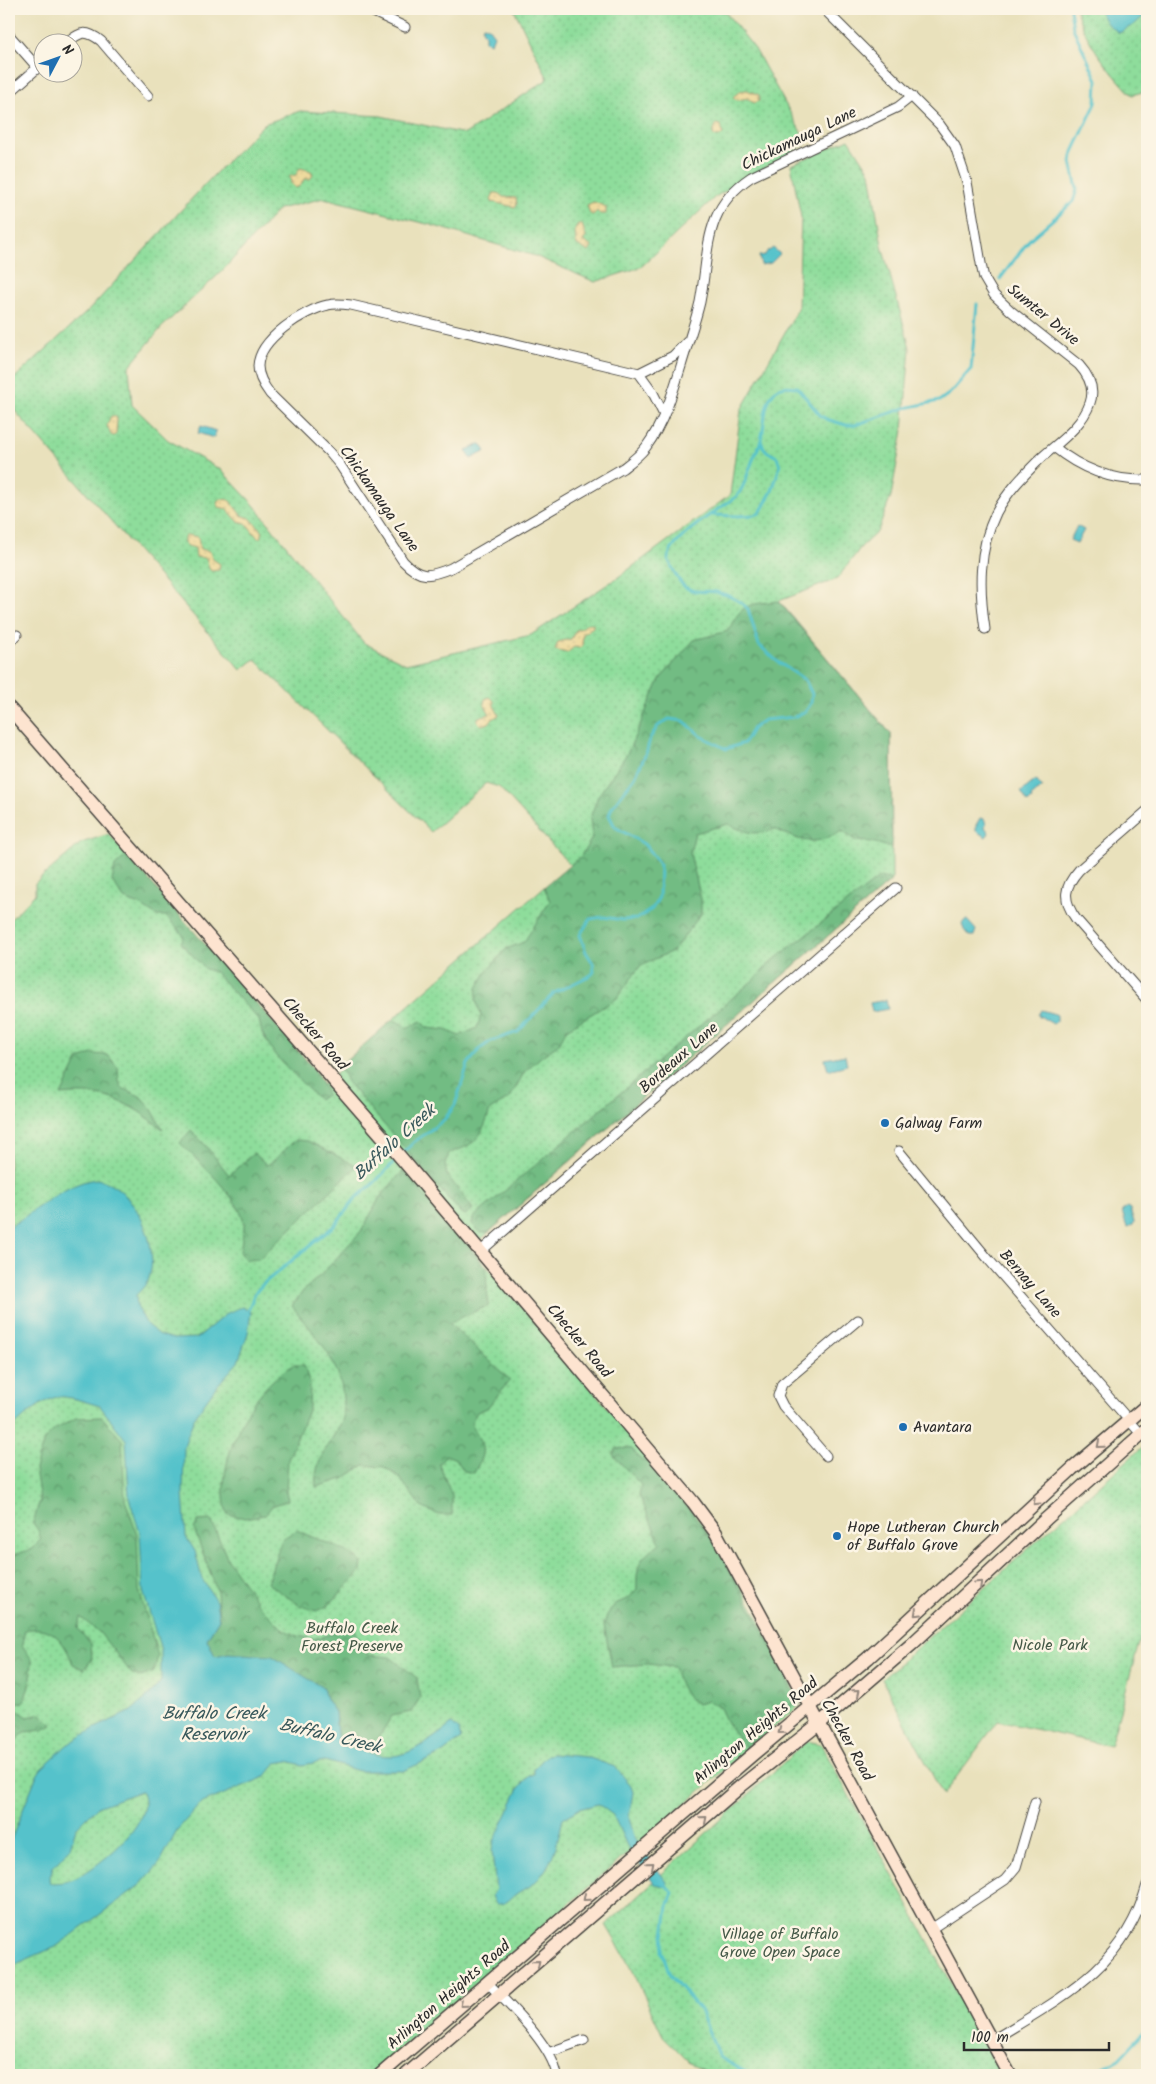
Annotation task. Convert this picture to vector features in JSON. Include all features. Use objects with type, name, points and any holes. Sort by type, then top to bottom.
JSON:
[{"type":"main road","name":"Checker Road","points":[[9,708],[450,1214],[693,1502],[716,1533],[1010,2075]]},
{"type":"main road","name":"Arlington Heights Road","points":[[380,2075],[752,1755],[868,1658],[1072,1469],[1147,1405]]},
{"type":"main road","name":"Arlington Heights Road","points":[[406,2075],[741,1786],[820,1723],[932,1626],[1144,1432]]},
{"type":"street","points":[[367,9],[405,27]]},
{"type":"street","name":"Sumter Drive","points":[[824,9],[912,96],[947,134],[959,155],[967,182],[982,269],[989,286],[1001,302],[1071,357],[1088,378],[1091,386],[1090,404],[1079,421],[1016,484],[1005,498],[990,526],[981,571],[981,597],[985,629]]},
{"type":"street","points":[[82,34],[86,32],[101,41],[148,96]]},
{"type":"street","points":[[9,35],[32,58]]},
{"type":"street","points":[[9,93],[32,73]]},
{"type":"street","name":"Chickamauga Lane","points":[[689,340],[673,356],[639,373],[351,305],[336,304],[327,305],[305,313],[279,332],[265,348],[260,357],[258,367],[263,386],[329,452],[403,561],[410,568],[426,576],[451,568],[623,468],[645,449],[664,415],[689,340],[697,314],[708,245],[715,218],[730,194],[751,177],[898,107],[912,96]]},
{"type":"street","points":[[639,373],[652,391],[664,415]]},
{"type":"street","points":[[1054,447],[1072,461],[1099,473],[1118,478],[1147,480]]},
{"type":"street","points":[[9,642],[16,635]]},
{"type":"street","points":[[1147,811],[1078,870],[1066,890],[1068,908],[1076,919],[1147,1000]]},
{"type":"street","name":"Bordeaux Lane","points":[[481,1251],[896,888]]},
{"type":"street","name":"Bernay Lane","points":[[899,1151],[989,1260],[1128,1420],[1144,1432]]},
{"type":"street","points":[[826,1456],[783,1406],[778,1396],[782,1384],[858,1320]]},
{"type":"street","points":[[931,1929],[1005,1880],[1016,1868],[1034,1802]]},
{"type":"street","points":[[991,2041],[1072,1992],[1103,1964],[1118,1948],[1137,1912],[1147,1885]]},
{"type":"street","points":[[488,1982],[545,2047],[555,2066],[557,2075]]},
{"type":"street","points":[[548,2053],[584,2040]]},
{"type":"green space","name":"Buffalo Creek Forest Preserve","points":[[514,9],[723,9],[755,49],[807,143],[715,197],[641,267],[595,282],[535,256],[431,225],[324,198],[279,209],[221,272],[161,328],[129,367],[132,405],[168,440],[221,470],[254,505],[364,643],[406,664],[531,635],[617,578],[730,495],[741,410],[798,309],[801,217],[791,165],[849,139],[870,172],[882,246],[910,348],[903,430],[891,496],[878,531],[861,547],[837,579],[779,601],[891,734],[892,880],[471,1248],[678,1490],[721,1550],[780,1658],[800,1705],[370,2075],[9,2075],[9,921],[35,894],[35,883],[81,843],[109,834],[127,855],[124,858],[322,1086],[395,1022],[393,1019],[544,887],[545,889],[570,865],[499,787],[486,783],[431,832],[255,659],[241,670],[9,404],[9,383],[89,310],[210,179],[264,124],[300,111],[381,116],[465,134],[548,79]]},
{"type":"green space","points":[[1076,9],[1147,9],[1146,91],[1132,95],[1115,76],[1085,33]]},
{"type":"green space","points":[[778,601],[891,734],[892,848],[872,842],[856,841],[842,831],[816,841],[801,840],[775,829],[757,833],[740,830],[728,824],[695,833],[690,853],[701,899],[701,914],[673,951],[641,965],[616,999],[567,1029],[558,1045],[525,1071],[510,1098],[490,1110],[477,1139],[466,1147],[449,1153],[445,1165],[447,1175],[473,1209],[465,1215],[460,1212],[347,1082],[340,1066],[393,1019],[408,1028],[421,1021],[427,1028],[446,1030],[459,1036],[477,1028],[481,1015],[476,1000],[477,988],[485,974],[506,949],[524,942],[550,901],[544,887],[581,856],[592,838],[590,818],[598,796],[628,752],[660,679],[694,640],[728,631],[738,615],[747,607],[759,603]]},
{"type":"green space","points":[[127,855],[315,1070],[327,1094],[319,1100],[275,1055],[262,1033],[259,1020],[215,972],[205,969],[181,943],[184,936],[166,916],[157,916],[140,905],[124,899],[112,881],[115,866]]},
{"type":"green space","points":[[880,877],[892,880],[489,1232],[481,1233],[472,1224],[473,1218],[758,976],[770,963]]},
{"type":"green space","points":[[92,1054],[108,1055],[118,1068],[119,1081],[122,1088],[140,1096],[151,1108],[163,1129],[127,1105],[104,1096],[91,1094],[61,1095],[78,1060]]},
{"type":"green space","points":[[191,1130],[229,1175],[254,1153],[267,1165],[296,1140],[308,1141],[357,1166],[259,1259],[247,1260],[240,1254],[244,1223],[235,1202],[217,1180],[180,1143]]},
{"type":"green space","points":[[403,1171],[486,1268],[489,1305],[449,1323],[510,1380],[487,1408],[477,1412],[471,1423],[482,1448],[481,1458],[474,1473],[464,1471],[456,1459],[446,1455],[439,1464],[452,1496],[452,1515],[439,1515],[421,1507],[399,1477],[384,1467],[364,1465],[343,1479],[316,1487],[317,1469],[320,1460],[343,1419],[342,1391],[334,1364],[327,1352],[292,1306],[304,1290],[322,1274],[362,1230],[380,1197]]},
{"type":"green space","points":[[293,1365],[304,1365],[310,1385],[309,1408],[288,1460],[286,1491],[288,1500],[272,1506],[265,1515],[245,1518],[227,1514],[224,1494],[225,1473],[230,1451],[238,1430],[262,1392]]},
{"type":"green space","points":[[102,1417],[122,1440],[125,1500],[137,1534],[139,1590],[158,1656],[154,1672],[141,1677],[132,1674],[99,1632],[80,1617],[78,1629],[91,1644],[92,1659],[84,1670],[73,1664],[66,1648],[56,1636],[43,1630],[25,1630],[22,1645],[32,1660],[31,1679],[24,1702],[9,1703],[9,1565],[16,1554],[33,1549],[41,1539],[33,1523],[40,1500],[35,1469],[44,1440],[54,1430],[76,1418]]},
{"type":"green space","name":"Nicole Park","points":[[1147,1443],[1147,1615],[1110,1746],[998,1721],[943,1795],[882,1679]]},
{"type":"green space","points":[[617,1448],[632,1449],[642,1461],[652,1461],[716,1545],[777,1657],[793,1694],[794,1702],[792,1706],[745,1747],[727,1723],[720,1708],[708,1701],[697,1704],[684,1693],[674,1667],[647,1664],[612,1667],[604,1625],[607,1615],[615,1604],[629,1598],[637,1589],[637,1573],[641,1562],[660,1543],[639,1495],[641,1485],[613,1455]]},
{"type":"green space","points":[[211,1520],[228,1560],[259,1605],[284,1630],[298,1636],[314,1639],[337,1632],[350,1620],[368,1655],[390,1657],[417,1678],[420,1698],[411,1712],[392,1716],[380,1735],[366,1749],[338,1743],[335,1712],[326,1699],[323,1687],[228,1653],[215,1657],[207,1639],[219,1619],[217,1591],[194,1529],[198,1521]]},
{"type":"green space","points":[[297,1530],[340,1548],[356,1557],[362,1563],[361,1571],[328,1606],[316,1611],[301,1606],[267,1583],[282,1539]]},
{"type":"green space","points":[[9,1705],[28,1717],[41,1714],[52,1725],[43,1730],[25,1732],[9,1747]]},
{"type":"green space","name":"Village of Buffalo Grove Open Space","points":[[807,1741],[821,1744],[1001,2075],[713,2075],[692,2065],[663,2036],[631,1967],[606,1925]]},
{"type":"sand","points":[[747,90],[759,95],[759,101],[754,103],[748,99],[737,100],[733,97],[740,91]]},
{"type":"sand","points":[[716,124],[721,125],[723,134],[719,137],[713,134]]},
{"type":"sand","points":[[300,168],[311,171],[313,175],[310,179],[304,179],[301,185],[296,188],[291,184],[290,176],[296,175]]},
{"type":"sand","points":[[494,193],[498,193],[503,197],[516,198],[517,204],[515,207],[492,202],[491,199]]},
{"type":"sand","points":[[594,202],[606,207],[606,214],[600,214],[597,211],[593,215],[590,214],[587,205]]},
{"type":"sand","points":[[578,224],[582,224],[586,237],[583,241],[592,247],[589,252],[576,244],[575,230]]},
{"type":"sand","points":[[111,416],[115,416],[117,419],[116,434],[114,436],[111,435],[107,425]]},
{"type":"sand","points":[[220,499],[229,500],[241,515],[250,518],[263,532],[261,537],[258,538],[246,523],[238,521],[227,509],[219,507],[217,502]]},
{"type":"sand","points":[[187,535],[198,537],[200,549],[209,551],[214,560],[220,564],[219,570],[210,570],[206,558],[196,557],[195,548],[188,546],[184,542],[184,538]]},
{"type":"sand","points":[[588,623],[593,624],[593,627],[583,634],[582,646],[579,648],[574,647],[567,653],[555,650],[558,642],[571,639],[576,630]]},
{"type":"sand","points":[[490,697],[494,701],[494,706],[499,715],[489,723],[481,725],[477,721],[479,717],[490,714],[484,704],[485,699]]},
{"type":"water","points":[[1098,9],[1147,9],[1147,13],[1135,24],[1119,33],[1107,24]]},
{"type":"water","points":[[483,26],[488,27],[494,35],[491,43],[485,41]]},
{"type":"water","points":[[773,248],[780,254],[771,263],[761,265],[759,256],[765,255],[768,250]]},
{"type":"water","points":[[201,426],[216,431],[214,438],[198,433]]},
{"type":"water","points":[[481,444],[486,451],[471,459],[466,450]]},
{"type":"water","points":[[1077,526],[1084,530],[1077,543],[1070,540]]},
{"type":"water","points":[[1036,780],[1042,788],[1031,797],[1032,799],[1028,803],[1021,792]]},
{"type":"water","points":[[980,818],[984,819],[986,823],[985,827],[989,833],[986,837],[976,831],[976,825]]},
{"type":"water","points":[[965,920],[976,930],[974,936],[969,936],[964,930],[962,924]]},
{"type":"water","points":[[886,1000],[888,1009],[872,1012],[870,1003]]},
{"type":"water","points":[[1041,1010],[1057,1015],[1057,1021],[1053,1024],[1038,1015]]},
{"type":"water","points":[[845,1055],[847,1065],[828,1070],[825,1059]]},
{"type":"water","name":"Buffalo Creek Reservoir","points":[[96,1179],[110,1183],[133,1204],[142,1219],[151,1251],[151,1267],[148,1281],[136,1295],[137,1306],[147,1325],[160,1335],[174,1339],[197,1338],[227,1313],[242,1307],[251,1312],[248,1333],[238,1362],[215,1388],[194,1418],[184,1446],[183,1493],[186,1537],[195,1551],[202,1579],[216,1601],[219,1619],[207,1639],[215,1656],[228,1653],[272,1656],[323,1688],[326,1699],[335,1712],[338,1744],[378,1755],[399,1755],[415,1749],[452,1724],[459,1730],[461,1739],[439,1755],[403,1771],[359,1771],[325,1761],[302,1765],[288,1761],[276,1763],[265,1777],[200,1804],[178,1829],[159,1864],[140,1885],[57,1946],[9,1967],[9,1845],[36,1777],[41,1769],[67,1745],[95,1728],[131,1711],[152,1693],[161,1681],[161,1650],[143,1591],[140,1533],[129,1498],[126,1440],[100,1406],[66,1397],[57,1397],[44,1402],[18,1422],[9,1432],[9,1227],[61,1192]],"holes":[[[141,1791],[144,1803],[141,1816],[134,1829],[111,1853],[76,1878],[50,1883],[49,1879],[53,1867],[70,1848],[76,1828],[97,1807]]]},
{"type":"water","points":[[1127,1207],[1130,1209],[1134,1222],[1133,1225],[1128,1227],[1122,1211]]},
{"type":"water","points":[[547,1755],[587,1757],[615,1767],[630,1784],[633,1792],[629,1817],[635,1840],[667,1882],[668,1887],[655,1884],[628,1848],[613,1815],[598,1804],[579,1809],[563,1818],[550,1862],[540,1878],[505,1903],[496,1904],[492,1896],[496,1889],[492,1851],[494,1841],[519,1788],[529,1776],[534,1774],[534,1769]]},
{"type":"waterway","name":"Buffalo Creek","points":[[1000,279],[1030,239],[1073,202],[1077,189],[1071,162],[1073,152],[1096,103],[1097,80],[1073,28],[1070,9]]},
{"type":"waterway","name":"Buffalo Creek","points":[[402,1154],[414,1142],[444,1120],[455,1105],[468,1064],[480,1049],[491,1041],[518,1032],[554,993],[594,972],[593,963],[586,952],[580,935],[590,919],[603,917],[623,920],[637,919],[652,909],[659,897],[660,865],[644,844],[615,827],[609,815],[612,807],[635,777],[647,751],[650,738],[658,726],[669,719],[684,721],[701,736],[726,749],[744,743],[753,728],[764,720],[794,717],[806,711],[811,703],[812,694],[805,680],[778,662],[759,645],[748,609],[725,594],[693,590],[685,587],[677,578],[668,559],[677,542],[686,533],[736,497],[745,482],[761,440],[767,406],[771,395],[782,387],[797,387],[820,415],[826,419],[846,425],[855,425],[905,408],[939,401],[950,393],[971,369],[977,304]]},
{"type":"waterway","points":[[712,515],[738,516],[760,513],[772,491],[780,466],[777,457],[765,450],[761,441]]},
{"type":"waterway","name":"Buffalo Creek","points":[[247,1313],[255,1293],[263,1284],[334,1226],[355,1199],[374,1183],[398,1158]]},
{"type":"waterway","name":"Buffalo Creek","points":[[666,1885],[673,1893],[668,1906],[662,1951],[670,1975],[700,2010],[719,2057],[751,2075]]},
{"type":"waterway","points":[[1089,2075],[1119,2059],[1147,2029]]},
{"type":"place","name":"Galway Farm","points":[[885,1123]]},
{"type":"place","name":"Avantara","points":[[903,1427]]},
{"type":"place","name":"Hope Lutheran Church of Buffalo Grove","points":[[837,1536]]}]
